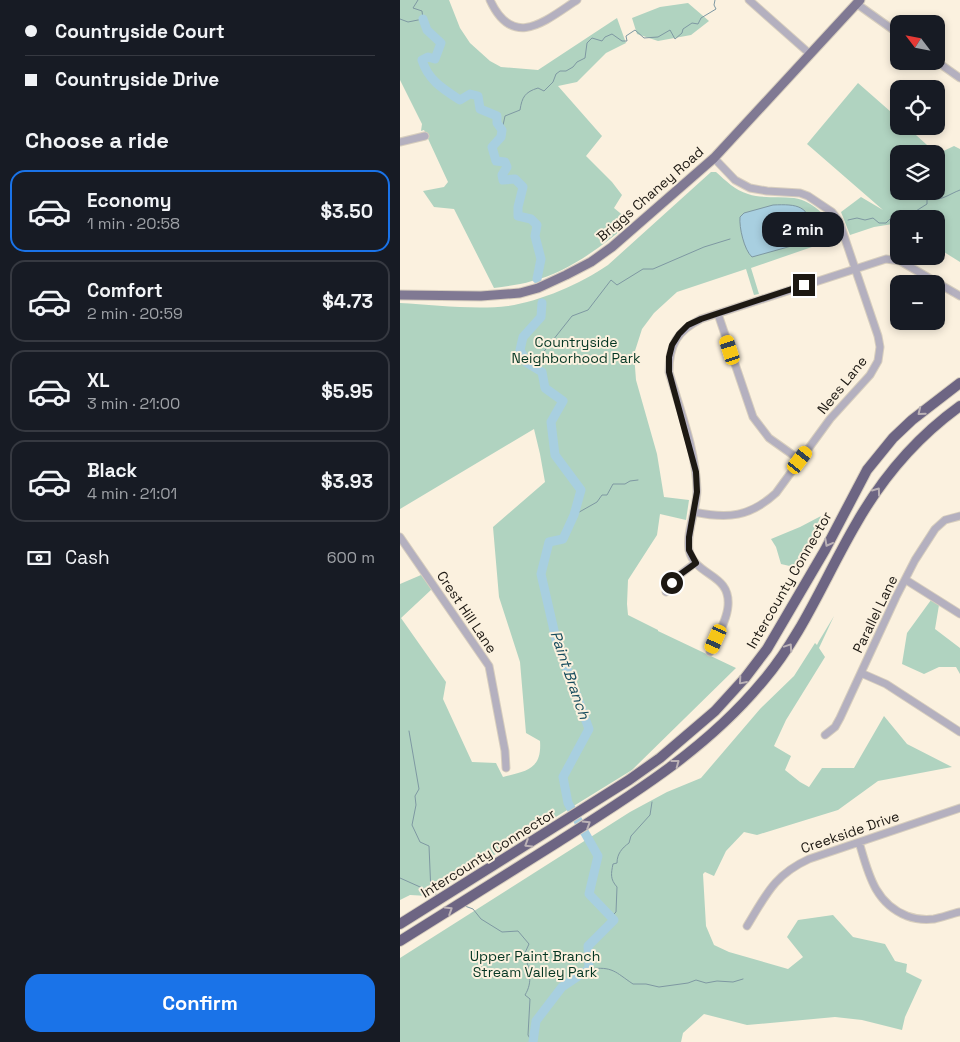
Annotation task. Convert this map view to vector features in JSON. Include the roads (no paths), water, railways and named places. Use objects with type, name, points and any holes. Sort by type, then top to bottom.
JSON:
[{"type":"highway","name":"Intercounty Connector","points":[[400,924],[629,780],[660,758],[715,711],[745,678],[767,649],[825,550],[867,470],[893,438],[912,420],[960,383]]},
{"type":"highway","name":"Intercounty Connector","points":[[404,938],[637,792],[704,741],[762,683],[795,637],[876,491],[917,442],[943,418],[960,406]]},
{"type":"main road","name":"Briggs Chaney Road","points":[[400,295],[481,296],[520,292],[538,288],[583,266],[612,247],[714,158],[858,2]]},
{"type":"street","points":[[490,0],[496,13],[502,20],[512,26],[521,28],[533,27],[542,23],[577,0]]},
{"type":"street","points":[[749,0],[810,54]]},
{"type":"street","points":[[858,2],[890,27]]},
{"type":"street","points":[[945,67],[960,78]]},
{"type":"street","points":[[400,142],[425,136]]},
{"type":"street","name":"Nees Lane","points":[[694,512],[716,516],[740,514],[755,509],[776,493],[830,419],[870,375],[878,361],[880,347],[856,268],[839,221],[832,212],[808,196],[800,193],[750,188],[735,180],[714,158]]},
{"type":"street","points":[[710,652],[727,614],[728,598],[723,585],[696,563],[689,550],[689,537],[697,492],[696,472],[669,372],[669,357],[672,345],[679,334],[688,325],[718,314],[886,259],[900,261],[960,296]]},
{"type":"street","points":[[718,314],[753,417],[769,438],[800,460]]},
{"type":"street","name":"Parallel Lane","points":[[825,735],[835,727],[915,560],[935,529],[945,520],[960,516]]},
{"type":"street","name":"Crest Hill Lane","points":[[400,537],[489,666],[505,751],[506,768]]},
{"type":"street","points":[[666,592],[678,576],[696,563]]},
{"type":"street","points":[[906,580],[960,614]]},
{"type":"street","points":[[861,673],[886,684],[960,732]]},
{"type":"street","name":"Creekside Drive","points":[[747,926],[772,885],[778,878],[796,865],[960,808]]},
{"type":"street","points":[[859,842],[874,888],[886,904],[911,918],[933,919],[960,912]]},
{"type":"water","points":[[773,205],[789,205],[801,208],[808,216],[812,232],[806,242],[752,257],[743,238],[740,217],[744,213]]},
{"type":"waterway","name":"Paint Branch","points":[[400,19],[408,22],[423,19],[422,11],[413,8],[418,0]]},
{"type":"waterway","points":[[502,130],[505,116],[520,110],[523,98],[527,93],[538,88],[544,91],[553,82],[556,74],[560,71],[566,71],[585,58],[587,43],[592,38],[602,41],[605,37],[612,34],[622,41],[627,41],[626,36],[635,30],[644,38],[658,37],[670,30],[675,39],[682,33],[683,29],[692,23],[698,24],[701,18],[716,9],[714,5],[715,0]]},
{"type":"waterway","name":"Paint Branch","points":[[423,19],[427,30],[441,43],[435,59],[428,57],[422,60],[432,79],[460,100],[470,94],[478,96],[480,109],[497,116],[497,123],[502,130],[501,137],[492,147],[496,161],[505,162],[507,167],[502,175],[503,180],[515,179],[523,187],[518,207],[518,216],[531,219],[537,225],[535,236],[541,259],[537,279]]},
{"type":"waterway","points":[[848,220],[873,218],[879,223],[886,223],[890,219],[908,216],[927,204],[927,198],[940,199],[960,190]]},
{"type":"waterway","points":[[811,224],[830,224]]},
{"type":"waterway","points":[[537,369],[538,359],[572,316],[588,310],[611,280],[617,285],[643,269],[653,269],[704,247],[730,239]]},
{"type":"waterway","name":"Paint Branch","points":[[533,1042],[536,1021],[562,987],[589,969],[588,946],[614,920],[589,894],[598,856],[568,803],[563,777],[589,729],[556,639],[541,574],[549,542],[563,539],[574,515],[581,490],[555,455],[551,422],[563,401],[545,388],[542,372],[527,363],[520,350],[523,337],[541,317],[542,303]]},
{"type":"waterway","points":[[574,515],[597,502],[602,495],[607,495],[613,484],[625,484],[638,480]]},
{"type":"waterway","points":[[409,731],[419,789],[415,796],[416,805],[412,825],[420,842],[429,846],[431,893]]},
{"type":"waterway","points":[[611,917],[616,912],[617,887],[612,876],[613,864],[617,863],[622,849],[629,843],[631,836],[650,815],[652,802]]},
{"type":"waterway","points":[[400,878],[438,895]]},
{"type":"waterway","points":[[465,906],[473,909],[481,919],[502,932],[518,931],[529,944],[524,955],[530,975],[528,990],[525,995],[530,999],[528,1035],[532,1042]]},
{"type":"waterway","points":[[589,969],[609,969],[633,984],[659,987],[696,980],[706,983],[717,981],[733,982],[743,979]]},
{"type":"park label","name":"Countryside Neighborhood Park","points":[[576,350]]},
{"type":"park label","name":"Upper Paint Branch Stream Valley Park","points":[[535,964]]}]
